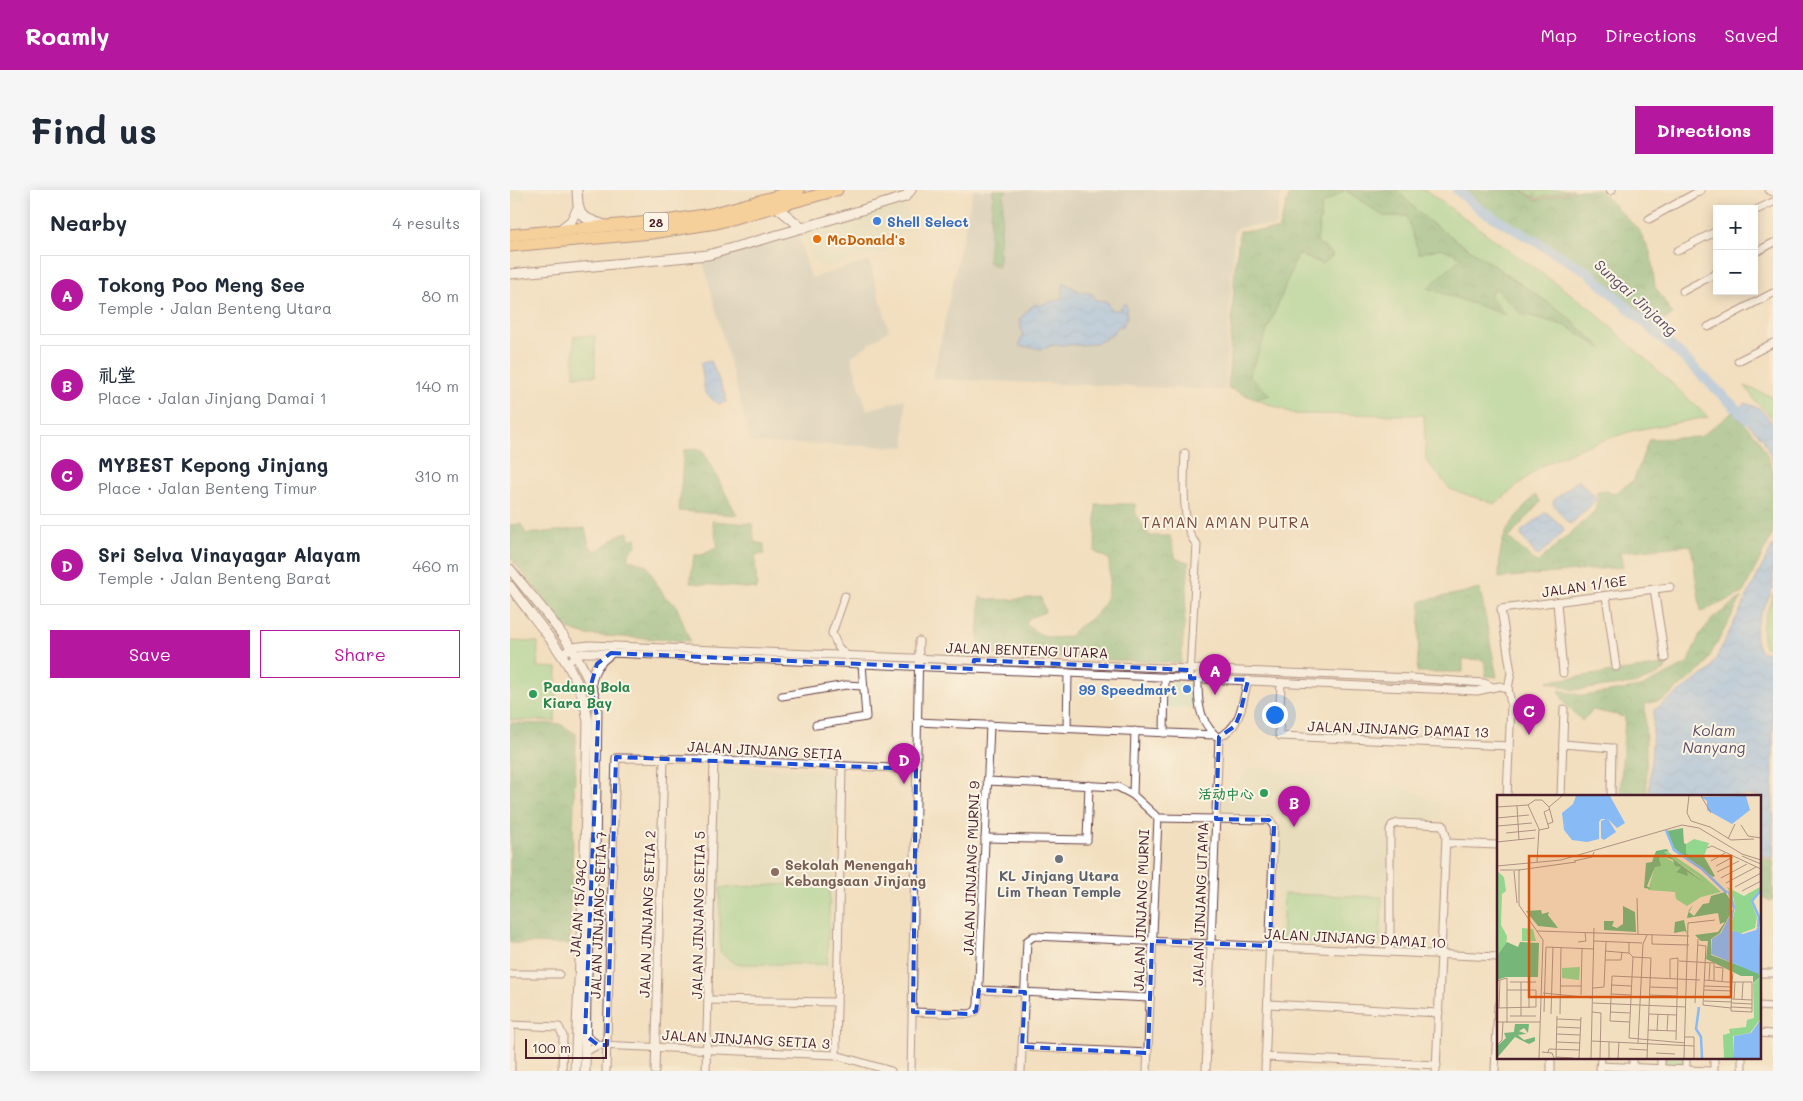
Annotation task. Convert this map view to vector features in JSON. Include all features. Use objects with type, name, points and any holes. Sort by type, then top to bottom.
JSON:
[{"type":"highway","name":"28","points":[[510,235],[711,214],[800,190]]},
{"type":"highway","name":"28","points":[[510,246],[674,230],[716,223],[778,208],[836,190]]},
{"type":"street","points":[[577,190],[578,208],[584,218],[608,226]]},
{"type":"street","points":[[510,274],[657,262],[708,255],[905,197],[911,190]]},
{"type":"street","points":[[1648,219],[1701,190]]},
{"type":"street","points":[[1769,190],[1773,192]]},
{"type":"street","points":[[1758,209],[1773,202]]},
{"type":"street","points":[[558,231],[571,221],[578,208]]},
{"type":"street","points":[[778,208],[802,228]]},
{"type":"street","points":[[1677,251],[1713,233]]},
{"type":"street","points":[[1758,251],[1773,243]]},
{"type":"street","points":[[1683,291],[1713,276]]},
{"type":"street","points":[[1708,327],[1773,293]]},
{"type":"street","points":[[1738,361],[1773,343]]},
{"type":"street","points":[[1185,453],[1185,501],[1189,529],[1193,541],[1197,544],[1190,674]]},
{"type":"street","points":[[510,569],[571,647],[591,685],[598,714],[592,747]]},
{"type":"street","points":[[510,586],[564,659],[579,683],[586,706],[592,747]]},
{"type":"street","name":"JALAN 1/16E","points":[[1508,689],[1511,672],[1501,609],[1670,587]]},
{"type":"street","points":[[1654,588],[1665,658]]},
{"type":"street","points":[[845,596],[832,633],[838,647],[847,656]]},
{"type":"street","points":[[1606,596],[1616,667]]},
{"type":"street","points":[[1557,602],[1564,673]]},
{"type":"street","points":[[911,1071],[919,641]]},
{"type":"street","name":"JALAN BENTENG UTARA","points":[[571,647],[590,644],[847,656],[973,669],[1165,677],[1190,674]]},
{"type":"street","points":[[564,659],[571,647]]},
{"type":"street","name":"JALAN BENTENG UTARA","points":[[576,656],[587,653],[611,653],[862,664],[974,660],[1190,674],[1412,678],[1484,682],[1508,689]]},
{"type":"street","points":[[591,685],[593,671],[597,664],[611,653]]},
{"type":"street","points":[[564,659],[576,656]]},
{"type":"street","points":[[973,669],[974,660]]},
{"type":"street","points":[[816,725],[866,717],[862,664]]},
{"type":"street","points":[[1067,729],[1068,673]]},
{"type":"street","points":[[1198,674],[1199,709],[1203,720],[1217,736]]},
{"type":"street","name":"JALAN BENTENG UTARA","points":[[1198,674],[1248,680],[1477,691],[1494,686]]},
{"type":"street","points":[[1164,733],[1165,677]]},
{"type":"street","points":[[917,722],[1217,736],[1235,726],[1240,714],[1248,680]]},
{"type":"street","name":"JALAN JINJANG DAMAI 13","points":[[1281,682],[1280,736],[1509,746]]},
{"type":"street","points":[[782,696],[846,685],[863,686]]},
{"type":"street","points":[[1507,795],[1511,704],[1508,689]]},
{"type":"street","points":[[1561,795],[1564,708]]},
{"type":"street","name":"JALAN JINJANG MURNI 9","points":[[913,1012],[970,1014],[976,1011],[979,990],[990,725]]},
{"type":"street","points":[[987,781],[1118,787],[1133,795],[1135,731]]},
{"type":"street","name":"JALAN JINJANG UTAMA","points":[[1206,1071],[1212,944],[1217,736]]},
{"type":"street","points":[[1563,744],[1610,746],[1613,751],[1611,795]]},
{"type":"street","name":"JALAN 15/34C","points":[[585,1071],[586,988],[595,854],[592,747]]},
{"type":"street","name":"JALAN 15/34C","points":[[575,1071],[592,747]]},
{"type":"street","name":"JALAN JINJANG SETIA","points":[[615,761],[620,758],[664,758],[916,769]]},
{"type":"street","name":"JALAN JINJANG SETIA 2","points":[[655,1071],[664,758]]},
{"type":"street","name":"JALAN JINJANG SETIA 5","points":[[706,1071],[714,760]]},
{"type":"street","name":"JALAN JINJANG SETIA 7","points":[[606,1071],[615,761]]},
{"type":"street","points":[[836,1055],[842,766]]},
{"type":"street","points":[[985,838],[1087,840],[1090,785]]},
{"type":"street","name":"JALAN JINJANG MURNI","points":[[1133,795],[1158,818],[1147,1071]]},
{"type":"street","points":[[1158,818],[1269,820],[1274,826],[1265,1071]]},
{"type":"street","points":[[1265,1057],[1436,1068],[1446,843],[1443,825],[1398,823],[1392,825],[1390,831],[1390,952]]},
{"type":"street","points":[[1446,843],[1497,845]]},
{"type":"street","name":"JALAN JINJANG DAMAI 10","points":[[1025,992],[1028,941],[1034,936],[1497,957]]},
{"type":"street","points":[[1760,973],[1773,973]]},
{"type":"street","points":[[510,974],[558,974]]},
{"type":"street","points":[[979,990],[1150,998]]},
{"type":"street","points":[[1021,1071],[1025,992]]},
{"type":"street","points":[[708,1000],[837,1002]]},
{"type":"street","points":[[1268,1004],[1439,1013]]},
{"type":"street","points":[[1760,1006],[1773,1007]]},
{"type":"street","points":[[511,1071],[510,1025],[559,1027],[563,1036],[562,1071]]},
{"type":"street","points":[[1495,1071],[1497,1028]]},
{"type":"street","points":[[1760,1033],[1773,1034]]},
{"type":"street","points":[[585,1035],[598,1045]]},
{"type":"street","name":"JALAN JINJANG SETIA 3","points":[[585,1052],[598,1045],[607,1045],[836,1055],[891,1071]]},
{"type":"street","points":[[1022,1047],[1148,1053]]},
{"type":"street","points":[[1551,1058],[1551,1071]]},
{"type":"street","points":[[1633,1058],[1633,1068]]},
{"type":"street","points":[[1661,1058],[1661,1069]]},
{"type":"street","points":[[1600,1069],[1633,1068],[1712,1071],[1714,1058]]},
{"type":"street","points":[[1742,1058],[1742,1071]]},
{"type":"highlighted area","points":[[611,653],[973,669],[974,660],[1190,670],[1190,678],[1248,680],[1240,714],[1235,726],[1219,737],[1216,819],[1269,820],[1274,826],[1270,946],[1152,941],[1148,1053],[1022,1047],[1025,992],[979,990],[976,1011],[970,1014],[913,1012],[916,769],[616,757],[607,1045],[598,1045],[585,1035],[598,722],[591,685],[597,664]]},
{"type":"shaded area","points":[[510,190],[524,190],[526,201],[510,203]]},
{"type":"shaded area","points":[[973,190],[1282,190],[1275,227],[1257,225],[1237,228],[1234,232],[1225,390],[932,379]]},
{"type":"shaded area","points":[[905,202],[914,230],[887,239],[889,250],[826,268],[817,265],[811,258],[804,233]]},
{"type":"shaded area","points":[[798,234],[811,278],[869,261],[889,330],[851,357],[867,410],[905,399],[905,447],[751,443],[703,261]]},
{"type":"shaded area","points":[[1167,682],[1196,684],[1197,708],[1166,708]]},
{"type":"shaded area","name":"Sekolah Menengah Kebangsaan Jinjang","points":[[722,766],[834,770],[837,774],[832,970],[713,969],[718,771]]},
{"type":"shaded area","points":[[1252,767],[1390,783],[1441,803],[1440,820],[1389,819],[1386,947],[1275,944],[1280,818],[1221,815],[1224,794]]},
{"type":"green space","points":[[993,190],[1007,190],[1004,194],[998,268],[988,262]]},
{"type":"green space","points":[[1291,190],[1345,190],[1322,204],[1317,242],[1333,254],[1323,264],[1298,254],[1249,376],[1270,395],[1255,399],[1228,388],[1235,266],[1240,231],[1278,230]]},
{"type":"green space","points":[[1345,190],[1383,216],[1407,216],[1441,248],[1462,257],[1428,288],[1504,314],[1489,295],[1495,288],[1520,313],[1567,326],[1600,347],[1563,313],[1427,220],[1397,190],[1425,190],[1589,307],[1708,417],[1635,430],[1583,447],[1541,466],[1495,504],[1450,489],[1426,460],[1424,415],[1295,414],[1255,399],[1269,395],[1249,376],[1298,254],[1323,264],[1333,255],[1317,242],[1322,204]]},
{"type":"green space","points":[[1346,190],[1397,190],[1427,220],[1563,313],[1603,349],[1567,326],[1520,313],[1495,288],[1489,296],[1505,315],[1428,288],[1462,257],[1441,248],[1419,254],[1407,216],[1383,216]]},
{"type":"green space","points":[[1466,190],[1521,190],[1536,200],[1581,190],[1599,190],[1639,230],[1651,254],[1655,287],[1673,315],[1656,324],[1595,274],[1498,218]]},
{"type":"green space","points":[[1522,190],[1574,190],[1536,198]]},
{"type":"green space","points":[[574,336],[595,336],[595,376],[574,376]]},
{"type":"green space","points":[[1745,386],[1773,397],[1773,419],[1756,402]]},
{"type":"green space","points":[[1733,412],[1760,440],[1773,469],[1773,533],[1743,593],[1701,612],[1691,545],[1620,552],[1623,567],[1499,578],[1499,563],[1506,532],[1535,495],[1541,501],[1509,538],[1537,563],[1595,511],[1598,497],[1596,492],[1603,490],[1614,494],[1634,480],[1649,439],[1700,437]]},
{"type":"green space","points":[[702,449],[737,515],[679,511],[684,450]]},
{"type":"green space","points":[[1096,504],[1135,504],[1136,516],[1150,536],[1170,536],[1176,559],[1189,562],[1181,663],[978,654],[980,597],[1002,600],[1041,597],[1045,612],[1029,618],[1026,624],[1035,632],[1057,638],[1070,636],[1102,607],[1109,588],[1110,574],[1109,559],[1095,552]]},
{"type":"green space","points":[[712,521],[753,524],[754,542],[764,544],[764,554],[755,555],[757,589],[690,583],[694,555],[702,555],[718,547]]},
{"type":"green space","points":[[521,524],[526,534],[585,528],[589,546],[595,551],[604,547],[619,535],[628,532],[629,540],[636,538],[637,545],[630,552],[628,559],[646,565],[665,597],[676,605],[690,641],[586,635],[568,629],[510,557],[510,525]]},
{"type":"green space","points":[[1480,589],[1497,677],[1486,676],[1484,660],[1463,659],[1463,672],[1417,672],[1421,601]]},
{"type":"green space","points":[[1773,594],[1773,648],[1764,647],[1762,627]]},
{"type":"green space","points":[[1742,597],[1704,667],[1663,700],[1645,704],[1647,795],[1620,795],[1625,717],[1593,710],[1582,721],[1565,704],[1559,690],[1583,696],[1641,687],[1687,664],[1700,634],[1713,618]]},
{"type":"green space","name":"Padang Bola Kiara Bay","points":[[510,641],[538,642],[537,667],[557,668],[555,721],[510,720]]},
{"type":"green space","points":[[1664,665],[1666,669],[1654,677],[1634,684],[1573,690],[1548,681]]},
{"type":"green space","points":[[510,723],[560,724],[576,734],[570,944],[510,943]]},
{"type":"green space","points":[[1760,856],[1773,861],[1773,899],[1770,901],[1760,896]]},
{"type":"green space","points":[[830,882],[827,964],[735,964],[720,952],[720,888]]},
{"type":"green space","points":[[1284,894],[1382,897],[1380,944],[1282,941]]},
{"type":"green space","points":[[1664,1058],[1683,1058],[1683,1068],[1664,1067]]},
{"type":"water","points":[[1064,282],[1078,291],[1093,294],[1095,300],[1106,301],[1111,310],[1120,310],[1123,304],[1126,304],[1127,317],[1122,327],[1118,326],[1105,339],[1090,344],[1053,345],[1041,349],[1021,347],[1019,344],[1023,335],[1019,320],[1034,304],[1041,305],[1062,298]]},
{"type":"water","points":[[711,361],[726,397],[726,402],[718,404],[705,393],[701,363]]},
{"type":"water","points":[[1745,403],[1759,408],[1773,423],[1773,462],[1763,439],[1736,411]]},
{"type":"water","points":[[1578,480],[1594,495],[1596,500],[1571,524],[1568,523],[1553,504],[1554,500]]},
{"type":"water","points":[[1546,512],[1562,526],[1564,531],[1540,555],[1536,555],[1521,535],[1522,531]]},
{"type":"water","name":"Kolam Nanyang","points":[[1773,545],[1773,585],[1757,625],[1756,634],[1761,652],[1773,653],[1773,859],[1760,854],[1760,795],[1649,795],[1654,710],[1710,670]]},
{"type":"waterway","name":"Sungai Jinjang","points":[[1457,190],[1481,210],[1588,272],[1683,357],[1747,419]]},
{"type":"place","name":"Shell Select","points":[[877,221]]},
{"type":"place","name":"McDonald's","points":[[817,239]]},
{"type":"place","name":"99 Speedmart","points":[[1187,689]]},
{"type":"place","name":"Padang Bola Kiara Bay","points":[[533,694]]},
{"type":"place","name":"Tokong Poo Meng See","points":[[1215,695]]},
{"type":"place","name":"MYBEST Kepong Jinjang","points":[[1529,735]]},
{"type":"place","name":"Sri Selva Vinayagar Alayam","points":[[904,784]]},
{"type":"place","name":"活动中心","points":[[1264,793]]},
{"type":"place","name":"礼堂","points":[[1294,827]]},
{"type":"place","name":"KL Jinjang Utara Lim Thean Temple","points":[[1059,859]]},
{"type":"place","name":"Sekolah Menengah Kebangsaan Jinjang","points":[[775,872]]},
{"type":"district","name":"TAMAN AMAN PUTRA","points":[[1226,522]]}]
